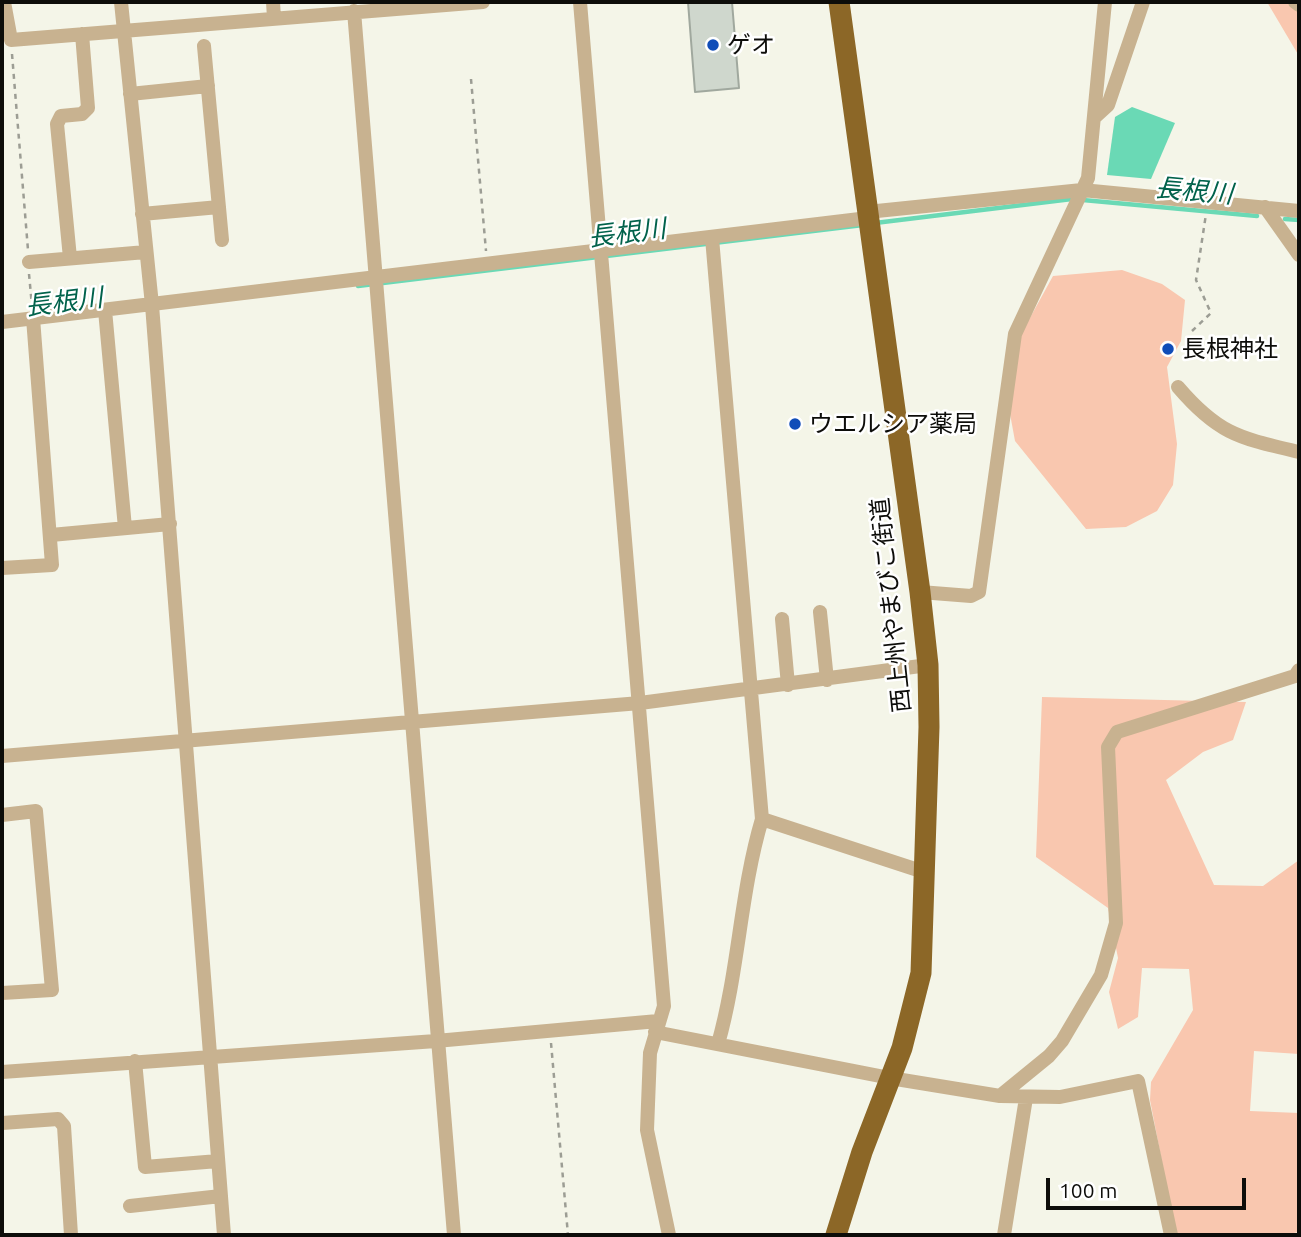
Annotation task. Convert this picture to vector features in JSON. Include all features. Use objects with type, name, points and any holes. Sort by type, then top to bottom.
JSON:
[{"type":"highway","name":"西上州やまびこ街道","points":[[836,1235],[902,1048],[921,973],[928,665],[838,2]]},
{"type":"street","points":[[4,2],[11,40],[274,18],[347,8],[483,2]]},
{"type":"street","points":[[121,2],[152,305],[224,1235]]},
{"type":"street","points":[[273,2],[274,18]]},
{"type":"street","points":[[580,2],[664,1006],[650,1053],[647,1130],[668,1235]]},
{"type":"street","points":[[920,592],[971,596],[979,592],[1015,334],[1088,178],[1105,2]]},
{"type":"street","points":[[1096,116],[1108,105],[1143,2]]},
{"type":"street","points":[[1295,2],[1299,5]]},
{"type":"street","points":[[347,8],[375,278],[454,1235]]},
{"type":"street","points":[[70,258],[57,124],[61,116],[82,114],[88,108],[82,34]]},
{"type":"street","points":[[204,46],[222,240]]},
{"type":"street","points":[[130,94],[208,86]]},
{"type":"street","points":[[2,322],[601,252],[868,215],[1082,190],[1299,211]]},
{"type":"street","points":[[142,214],[219,206]]},
{"type":"street","points":[[1265,207],[1299,255]]},
{"type":"street","points":[[712,238],[762,819],[748,866],[739,950],[718,1044]]},
{"type":"street","points":[[29,262],[146,252]]},
{"type":"street","points":[[105,310],[125,528]]},
{"type":"street","points":[[2,568],[52,565],[33,318]]},
{"type":"street","points":[[1178,387],[1201,415],[1224,430],[1241,438],[1299,452]]},
{"type":"street","points":[[51,535],[170,523]]},
{"type":"street","points":[[820,612],[827,680]]},
{"type":"street","points":[[782,619],[788,685]]},
{"type":"street","points":[[2,756],[640,703],[928,665]]},
{"type":"street","points":[[1000,1096],[1049,1056],[1062,1041],[1101,975],[1116,923],[1108,747],[1117,732],[1295,676],[1299,670]]},
{"type":"street","points":[[2,815],[36,811],[52,990],[2,993]]},
{"type":"street","points":[[762,819],[924,872]]},
{"type":"street","points":[[2,1072],[209,1055],[656,1026],[718,1044],[890,1078],[1000,1096],[1060,1097],[1138,1081],[1171,1235]]},
{"type":"street","points":[[135,1061],[145,1167],[218,1161]]},
{"type":"street","points":[[1004,1235],[1026,1098]]},
{"type":"street","points":[[2,1123],[58,1119],[64,1126],[71,1235]]},
{"type":"street","points":[[130,1206],[221,1196]]},
{"type":"path","points":[[11,40],[33,318]]},
{"type":"path","points":[[471,79],[487,265]]},
{"type":"path","points":[[1192,331],[1211,313],[1196,280],[1205,220]]},
{"type":"path","points":[[550,1032],[568,1235]]},
{"type":"shaded area","points":[[1267,2],[1299,2],[1299,56]]},
{"type":"shaded area","points":[[1132,107],[1175,123],[1151,179],[1107,175],[1115,117]]},
{"type":"shaded area","points":[[1122,270],[1162,284],[1185,300],[1181,341],[1167,367],[1177,444],[1173,485],[1157,511],[1126,527],[1086,529],[1015,441],[1008,403],[1015,345],[1053,276]]},
{"type":"shaded area","points":[[1042,697],[1246,702],[1233,740],[1203,752],[1166,780],[1214,885],[1263,886],[1299,860],[1299,1054],[1254,1051],[1250,1111],[1299,1113],[1299,1232],[1283,1235],[1176,1235],[1150,1100],[1151,1082],[1193,1010],[1189,969],[1142,968],[1138,1017],[1118,1029],[1109,992],[1118,958],[1108,908],[1036,857]]},
{"type":"building","name":"ゲオ","points":[[688,2],[732,2],[739,88],[695,92]]},
{"type":"waterway","name":"長根川","points":[[875,223],[1072,199],[1257,216]]},
{"type":"waterway","name":"長根川","points":[[1285,219],[1299,220]]},
{"type":"waterway","name":"長根川","points":[[358,286],[863,225]]},
{"type":"place","name":"ゲオ","points":[[713,45]]},
{"type":"place","name":"長根神社","points":[[1168,349]]},
{"type":"place","name":"ウエルシア薬局","points":[[795,424]]}]
